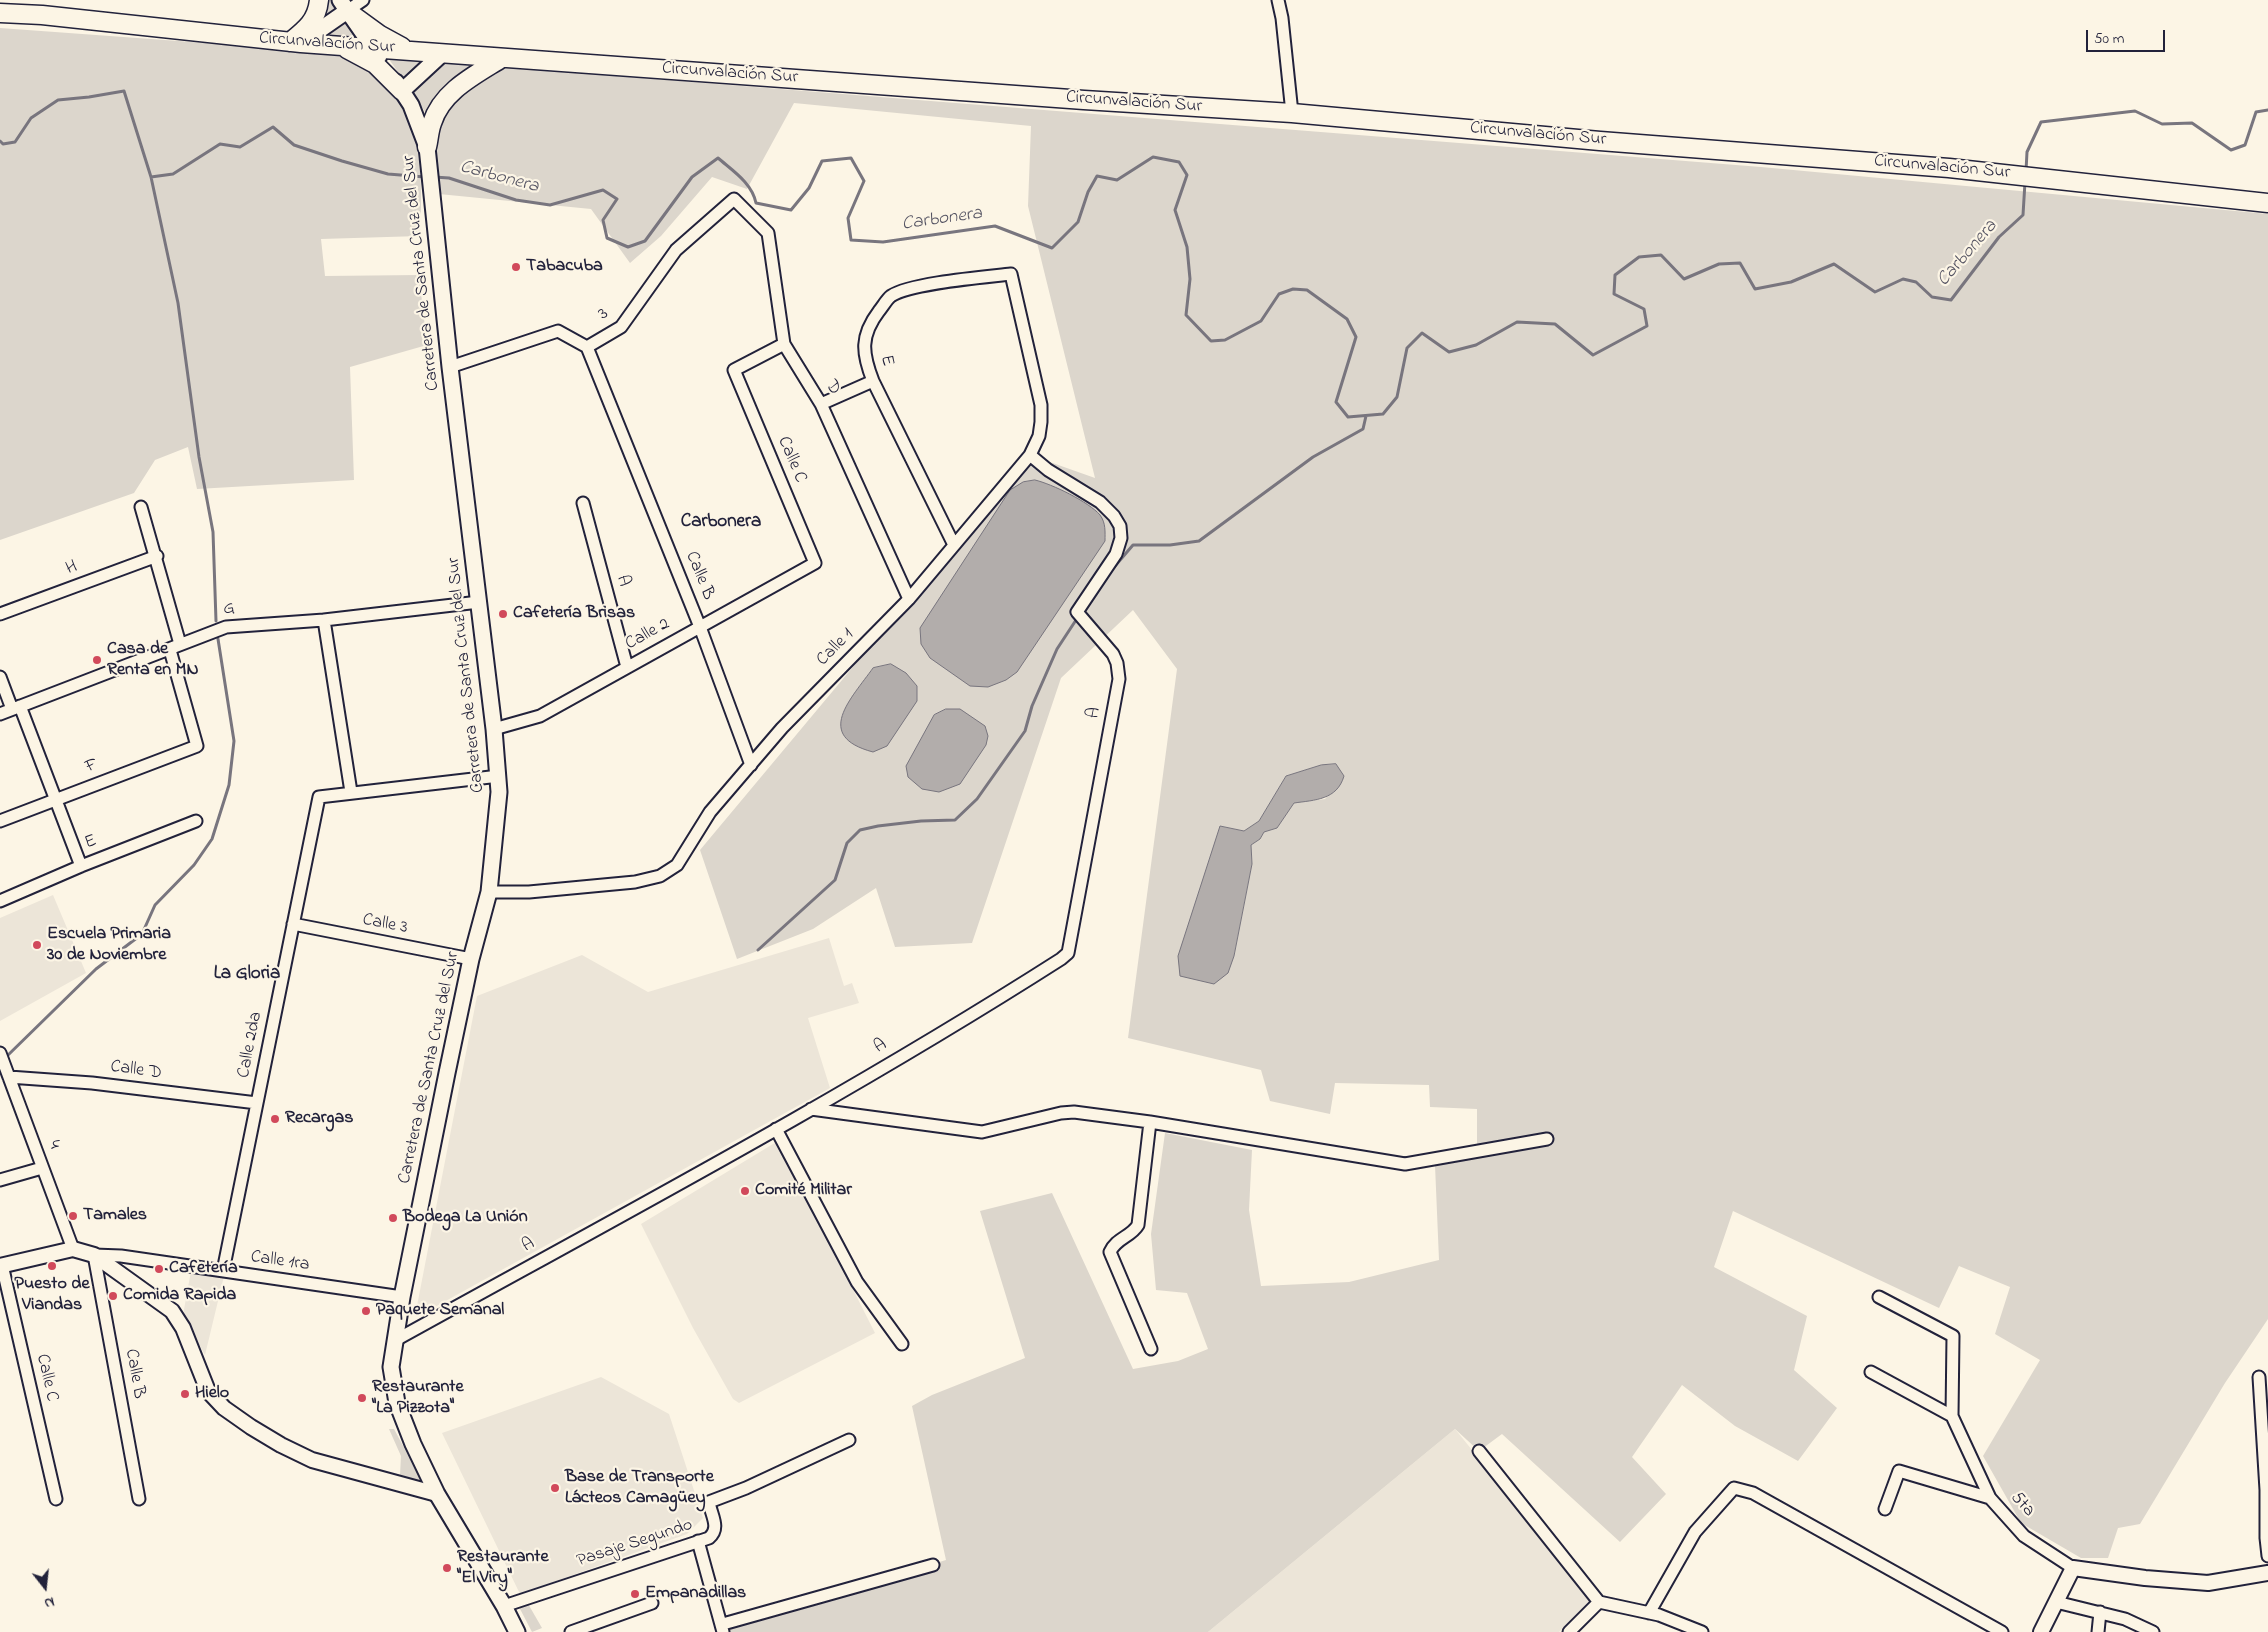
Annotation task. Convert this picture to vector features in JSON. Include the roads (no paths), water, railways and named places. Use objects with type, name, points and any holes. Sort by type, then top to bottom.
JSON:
[{"type":"main road","points":[[295,43],[311,24],[318,8],[319,0]]},
{"type":"main road","points":[[295,43],[344,6],[380,35],[407,50]]},
{"type":"main road","name":"Carretera de Santa Cruz del Sur","points":[[344,6],[411,105],[427,146],[450,367],[494,729],[499,792],[489,892],[471,959],[402,1297],[391,1367],[397,1403],[412,1444],[437,1494],[504,1606],[517,1632]]},
{"type":"main road","name":"Circunvalación Sur","points":[[0,13],[295,43],[1292,114],[2012,175],[2268,203]]},
{"type":"main road","points":[[342,46],[375,64],[402,91],[443,53]]},
{"type":"main road","points":[[427,146],[432,123],[452,92],[468,78],[502,58]]},
{"type":"street","points":[[344,6],[363,0]]},
{"type":"street","points":[[1278,0],[1282,18],[1292,114]]},
{"type":"street","name":"D","points":[[734,199],[768,233],[784,344],[821,404],[909,599]]},
{"type":"street","name":"3","points":[[587,347],[621,327],[676,250],[734,199]]},
{"type":"street","name":"E","points":[[954,545],[873,381],[866,364],[864,335],[891,296],[918,287],[1011,274]]},
{"type":"street","name":"Calle 1","points":[[489,892],[581,888],[635,882],[660,876],[677,865],[710,812],[782,728],[909,599],[1030,455],[1039,436],[1042,422],[1041,404],[1011,274]]},
{"type":"street","points":[[450,367],[558,331],[587,347]]},
{"type":"street","name":"Calle C","points":[[784,344],[734,370],[815,563]]},
{"type":"street","name":"Calle B","points":[[587,347],[700,627],[751,764]]},
{"type":"street","points":[[821,404],[873,381]]},
{"type":"street","name":"A","points":[[394,1341],[811,1109],[1007,994],[1068,953],[1119,679],[1117,663],[1113,654],[1077,612],[1116,554],[1121,538],[1120,526],[1114,516],[1100,502],[1048,470],[1030,455]]},
{"type":"street","name":"A","points":[[583,503],[627,667]]},
{"type":"street","points":[[142,506],[157,556],[175,647]]},
{"type":"street","name":"H","points":[[0,614],[157,556]]},
{"type":"street","name":"Calle 2","points":[[494,729],[540,716],[815,563]]},
{"type":"street","name":"G","points":[[0,714],[226,627],[324,620],[478,602]]},
{"type":"street","points":[[324,620],[351,792],[498,776]]},
{"type":"street","name":"F","points":[[0,821],[197,746],[175,647]]},
{"type":"street","points":[[0,677],[16,708],[56,799],[81,866]]},
{"type":"street","name":"Calle 2da","points":[[223,1271],[319,797],[351,792]]},
{"type":"street","name":"E","points":[[0,901],[81,866],[196,821]]},
{"type":"street","name":"Calle 3","points":[[293,924],[471,959]]},
{"type":"street","name":"4","points":[[0,1053],[74,1249]]},
{"type":"street","name":"Calle D","points":[[9,1077],[92,1083],[258,1103]]},
{"type":"street","points":[[811,1109],[982,1132],[1061,1113],[1074,1112],[1150,1122],[1405,1164],[1547,1139]]},
{"type":"street","points":[[1150,1122],[1138,1226],[1116,1242],[1110,1252],[1151,1349]]},
{"type":"street","points":[[776,1129],[857,1282],[902,1344]]},
{"type":"street","points":[[0,1180],[42,1168]]},
{"type":"street","points":[[1,1265],[74,1249],[94,1255],[172,1311],[184,1328],[208,1391],[224,1408],[251,1427],[281,1445],[312,1460],[437,1494]]},
{"type":"street","name":"Calle B","points":[[94,1255],[139,1499]]},
{"type":"street","name":"Calle 1ra","points":[[94,1255],[121,1256],[402,1297]]},
{"type":"street","name":"Calle C","points":[[1,1265],[56,1499]]},
{"type":"street","name":"5ta","points":[[1880,1297],[1953,1336],[1952,1416],[1990,1498],[2024,1536],[2073,1568],[2145,1578],[2208,1583],[2268,1573]]},
{"type":"street","points":[[1872,1372],[1952,1416]]},
{"type":"street","points":[[2259,1377],[2268,1556]]},
{"type":"street","name":"Pasaje Segundo","points":[[504,1606],[709,1538],[715,1533],[716,1528],[709,1502],[746,1488],[849,1440]]},
{"type":"street","points":[[1479,1451],[1600,1602],[1659,1615],[1702,1632]]},
{"type":"street","points":[[1885,1509],[1900,1471],[1990,1498]]},
{"type":"street","points":[[1649,1613],[1695,1532],[1734,1488],[1754,1493],[2002,1632]]},
{"type":"street","points":[[698,1541],[723,1628],[933,1565]]},
{"type":"street","points":[[2040,1632],[2073,1568]]},
{"type":"street","points":[[1570,1632],[1600,1602]]},
{"type":"street","points":[[2056,1602],[2125,1619],[2152,1632]]},
{"type":"street","points":[[571,1632],[652,1604]]},
{"type":"street","points":[[2098,1632],[2100,1612]]},
{"type":"waterway","name":"Carbonera","points":[[0,141],[3,144],[15,142],[31,118],[58,100],[124,91],[151,177],[173,174],[220,144],[240,147],[273,127],[294,145],[342,161],[388,174],[425,177]]},
{"type":"waterway","name":"Carbonera","points":[[2026,171],[2027,152],[2041,122],[2135,111],[2162,124],[2192,123],[2231,150],[2245,145],[2256,112],[2268,110]]},
{"type":"waterway","name":"Carbonera","points":[[434,177],[449,178],[516,200],[550,205],[603,190],[617,199],[603,220],[607,238],[628,247],[645,241],[692,177],[718,158],[746,183],[756,203],[791,210],[809,188],[822,161],[851,158],[864,181],[848,218],[851,240],[883,242],[995,226],[1052,248],[1078,222],[1088,192],[1097,176],[1117,180],[1153,157],[1179,162],[1187,175],[1175,210],[1187,247],[1190,279],[1186,315],[1211,341],[1225,340],[1261,321],[1279,294],[1293,289],[1307,290],[1347,319],[1356,337],[1336,402],[1348,417],[1383,414],[1397,397],[1407,348],[1422,333],[1449,352],[1476,345],[1517,322],[1555,324],[1593,355],[1647,326],[1644,309],[1614,294],[1615,275],[1639,257],[1661,255],[1684,279],[1719,264],[1740,263],[1755,289],[1791,282],[1834,264],[1875,292],[1903,279],[1916,282],[1932,297],[1951,300],[1999,237],[2023,215],[2025,182]]},
{"type":"waterway","points":[[151,177],[178,303],[199,457],[213,532],[216,621]]},
{"type":"waterway","points":[[1109,573],[1133,545],[1170,545],[1199,541],[1313,457],[1363,429],[1366,416]]},
{"type":"waterway","points":[[758,950],[835,880],[847,843],[860,830],[921,821],[955,820],[977,799],[1025,731],[1032,706],[1057,649],[1078,617]]},
{"type":"waterway","points":[[6,1057],[96,969],[142,934],[155,905],[194,865],[212,839],[229,785],[234,741],[218,639]]},
{"type":"place","name":"Tabacuba","points":[[516,267]]},
{"type":"place","name":"Cafetería Brisas","points":[[503,614]]},
{"type":"place","name":"Casa de Renta en MN","points":[[97,660]]},
{"type":"place","name":"Escuela Primaria 30 de Noviembre","points":[[37,945]]},
{"type":"place","name":"Recargas","points":[[275,1119]]},
{"type":"place","name":"Comité Militar","points":[[745,1191]]},
{"type":"place","name":"Tamales","points":[[73,1216]]},
{"type":"place","name":"Bodega La Unión","points":[[393,1218]]},
{"type":"place","name":"Puesto de Viandas","points":[[52,1266]]},
{"type":"place","name":"Cafetería","points":[[159,1269]]},
{"type":"place","name":"Comida Rapida","points":[[113,1296]]},
{"type":"place","name":"Paquete Semanal","points":[[366,1311]]},
{"type":"place","name":"Hielo","points":[[185,1394]]},
{"type":"place","name":"Restaurante \"La Pizzota\"","points":[[362,1398]]},
{"type":"place","name":"Base de Transporte Lácteos Camagüey","points":[[555,1488]]},
{"type":"place","name":"Restaurante \"El Viry\"","points":[[447,1568]]},
{"type":"place","name":"Empanadillas","points":[[635,1594]]},
{"type":"district","name":"Carbonera","points":[[721,523]]},
{"type":"district","name":"La Gloria","points":[[247,975]]}]
